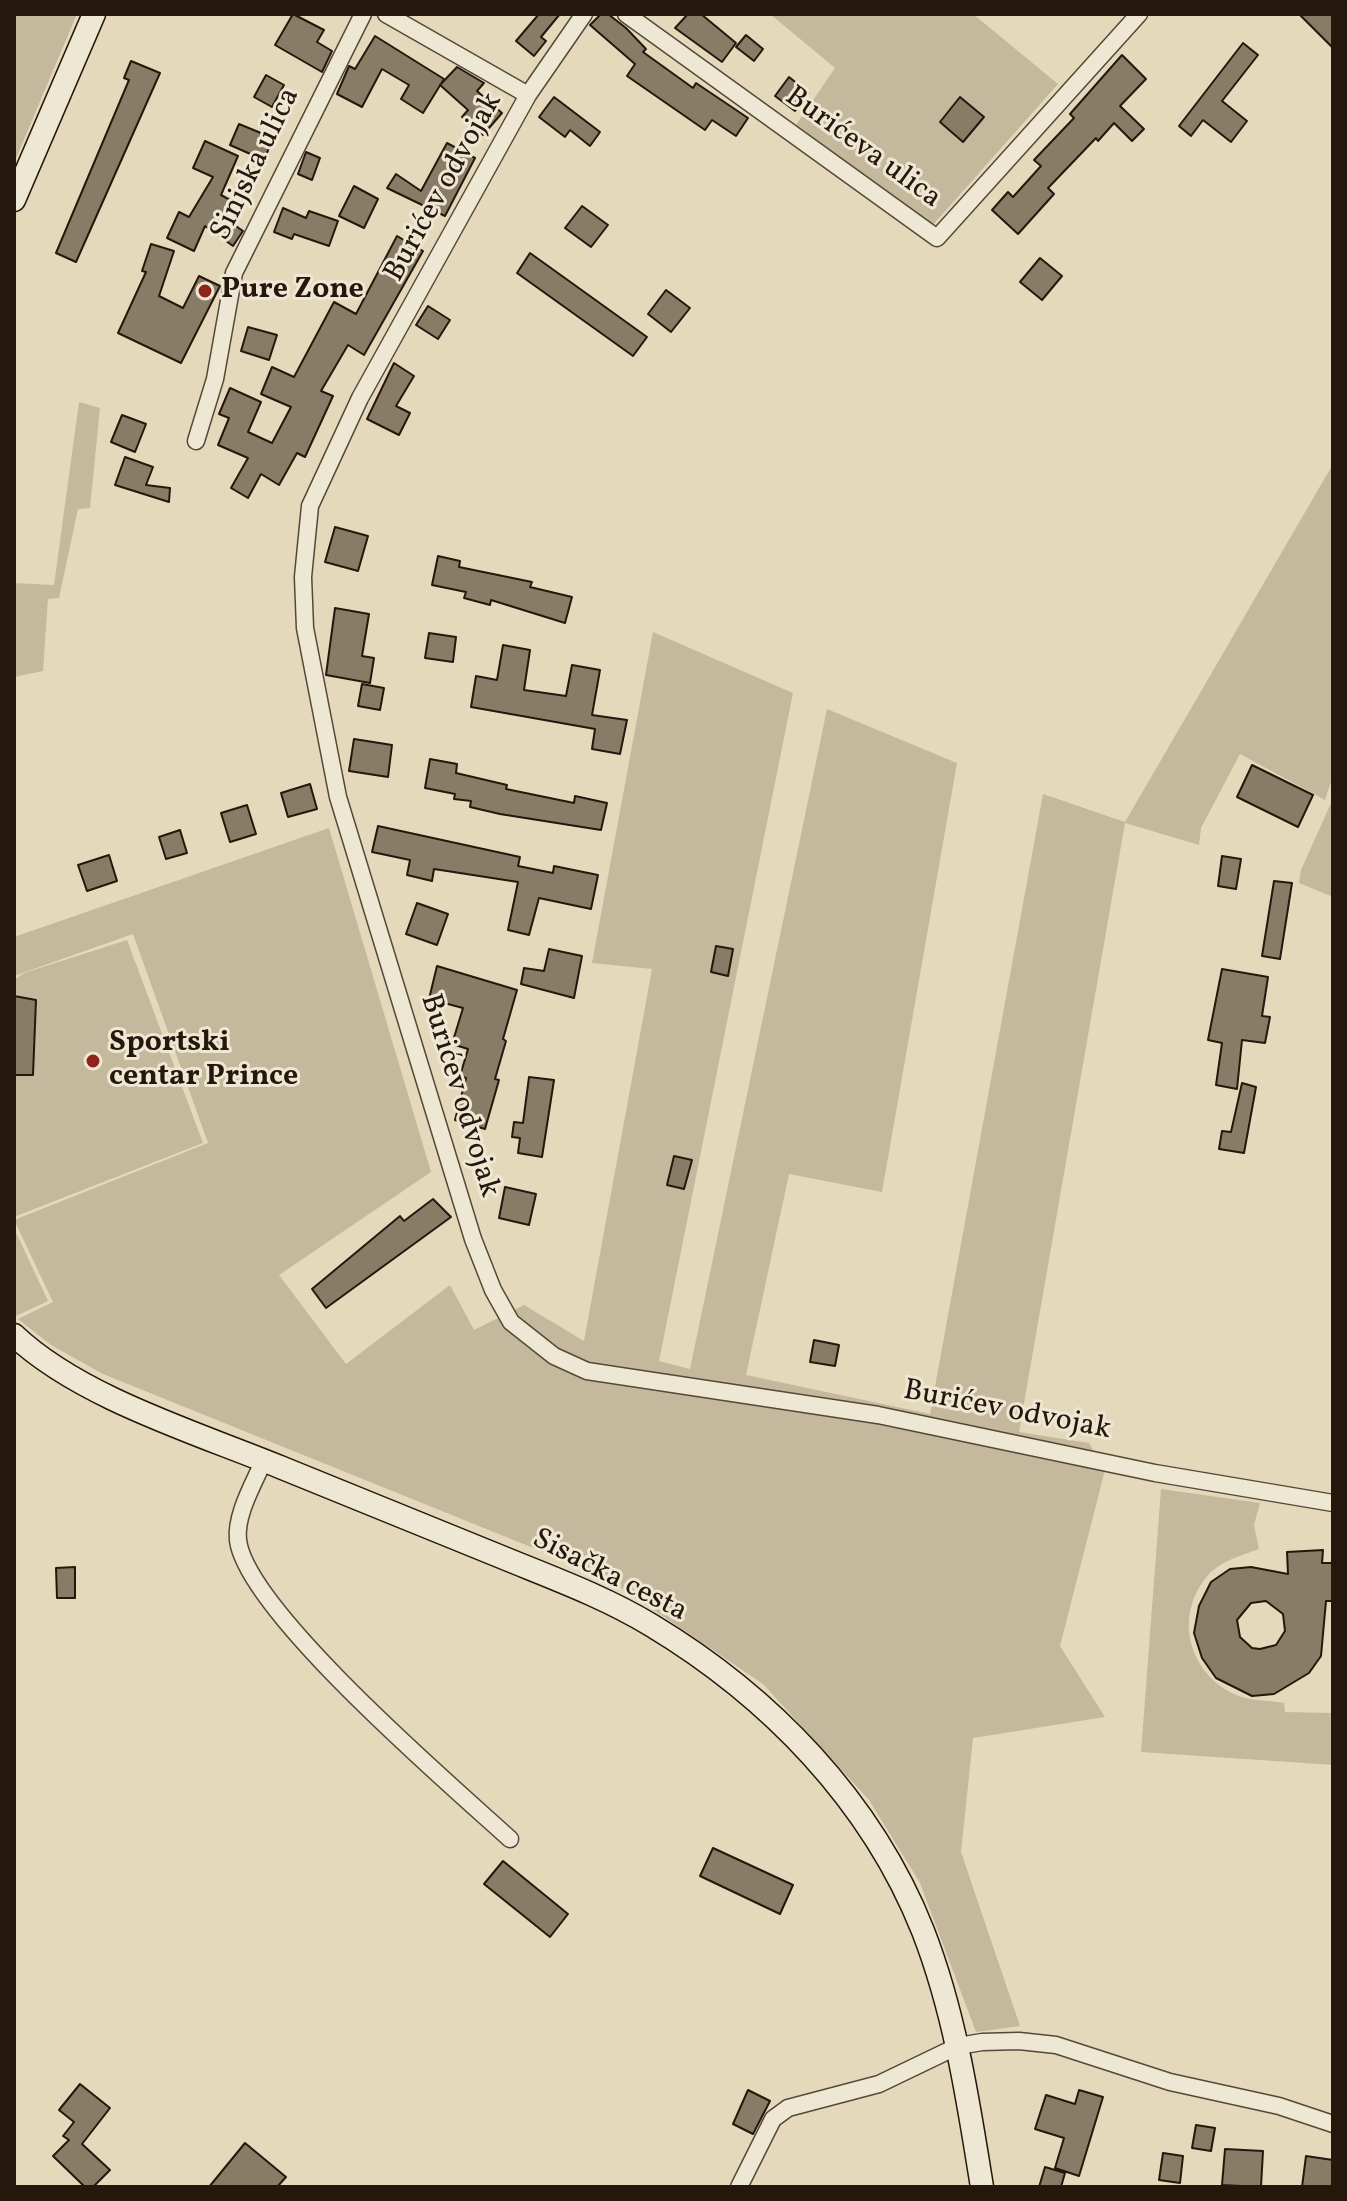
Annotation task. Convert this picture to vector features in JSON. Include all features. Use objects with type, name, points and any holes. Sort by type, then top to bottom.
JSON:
[{"type":"main road","points":[[14,200],[94,14]]},
{"type":"main road","name":"Sisačka cesta","points":[[14,1335],[73,1376],[142,1411],[572,1585],[650,1624],[751,1696],[831,1777],[863,1819],[894,1870],[922,1929],[958,2046],[982,2187]]},
{"type":"street","name":"Sinjska ulica","points":[[196,441],[215,379],[234,273],[363,14]]},
{"type":"street","points":[[386,14],[528,95],[584,14]]},
{"type":"street","name":"Burićeva ulica","points":[[626,14],[937,238],[1139,14]]},
{"type":"street","name":"Burićev odvojak","points":[[528,95],[360,398],[310,506],[303,577],[305,628],[338,797],[455,1185],[488,1277],[505,1312],[528,1338],[554,1356],[587,1371],[863,1413],[1155,1473],[1333,1503]]},
{"type":"street","points":[[264,1460],[239,1523],[238,1540],[243,1558],[261,1588],[323,1666],[510,1839]]},
{"type":"street","points":[[739,2187],[773,2119],[788,2108],[879,2084],[958,2046],[1019,2041],[1056,2045],[1170,2082],[1279,2106],[1333,2124]]},
{"type":"shaded area","points":[[14,14],[77,14],[14,163]]},
{"type":"shaded area","points":[[770,14],[973,14],[1058,84],[932,226],[796,125],[835,68]]},
{"type":"shaded area","points":[[79,402],[100,408],[90,508],[78,509],[59,598],[48,599],[43,671],[14,677],[14,583],[54,585]]},
{"type":"shaded area","points":[[1333,464],[1333,776],[1325,800],[1240,754],[1201,828],[1199,845],[1125,823],[1019,1432],[1089,1443],[1105,1470],[1060,1646],[1105,1717],[973,1738],[961,1852],[1020,2026],[976,2032],[920,1883],[869,1800],[763,1684],[605,1577],[103,1374],[51,1345],[18,1319],[53,1302],[14,1220],[208,1143],[133,934],[14,976],[14,937],[329,828],[431,1172],[279,1275],[346,1364],[450,1285],[474,1330],[524,1305],[584,1341],[652,969],[592,963],[653,632],[793,693],[659,1361],[690,1369],[827,709],[957,763],[882,1192],[789,1174],[746,1375],[930,1414],[1043,794],[1125,822]]},
{"type":"shaded area","points":[[1331,803],[1333,897],[1299,883],[1301,870]]},
{"type":"shaded area","name":"Sportski centar Prince","points":[[127,940],[203,1143],[14,1217],[14,980],[24,973]]},
{"type":"shaded area","points":[[14,1228],[48,1301],[16,1316],[14,1313]]},
{"type":"shaded area","points":[[1161,1489],[1260,1503],[1254,1525],[1259,1549],[1222,1564],[1205,1579],[1190,1611],[1191,1644],[1207,1673],[1234,1694],[1284,1703],[1285,1712],[1333,1713],[1333,1765],[1141,1752]]},
{"type":"building","points":[[293,14],[324,30],[317,42],[332,51],[322,72],[275,45]]},
{"type":"building","points":[[539,14],[560,14],[541,37],[546,41],[534,56],[516,41]]},
{"type":"building","points":[[601,14],[608,14],[626,28],[646,49],[643,52],[693,88],[696,83],[748,118],[736,136],[712,120],[705,130],[627,76],[635,64],[590,25]]},
{"type":"building","points":[[688,14],[701,14],[736,43],[722,62],[675,28]]},
{"type":"building","points":[[1299,14],[1333,14],[1333,48]]},
{"type":"building","points":[[746,35],[763,49],[754,61],[736,47]]},
{"type":"building","points":[[375,36],[444,79],[423,113],[401,99],[409,85],[382,69],[362,107],[337,94],[349,66],[355,69]]},
{"type":"building","points":[[1243,43],[1258,55],[1222,101],[1247,121],[1231,142],[1203,120],[1191,136],[1179,126]]},
{"type":"building","points":[[1122,55],[1146,79],[1120,106],[1144,129],[1132,141],[1114,123],[1098,141],[1096,138],[1048,188],[1054,194],[1018,234],[992,210],[1008,192],[1013,197],[1041,166],[1034,160],[1074,118],[1070,114]]},
{"type":"building","points":[[131,61],[160,73],[76,262],[56,253],[129,80],[124,78]]},
{"type":"building","points":[[457,67],[484,83],[477,91],[502,113],[483,135],[462,117],[468,110],[440,85]]},
{"type":"building","points":[[266,75],[284,85],[272,107],[254,97]]},
{"type":"building","points":[[789,77],[809,93],[795,111],[775,96]]},
{"type":"building","points":[[554,97],[600,132],[590,146],[570,130],[565,137],[539,117]]},
{"type":"building","points":[[960,97],[984,117],[963,142],[940,122]]},
{"type":"building","points":[[239,124],[273,138],[264,160],[230,145]]},
{"type":"building","points":[[205,141],[238,156],[221,195],[232,201],[223,217],[243,231],[233,246],[205,226],[194,251],[167,238],[179,212],[189,217],[213,177],[193,168]]},
{"type":"building","points":[[447,143],[475,158],[445,216],[387,188],[396,174],[421,191]]},
{"type":"building","points":[[306,152],[320,158],[312,180],[298,174]]},
{"type":"building","points":[[354,186],[378,199],[364,228],[339,216]]},
{"type":"building","points":[[582,206],[608,225],[591,247],[565,228]]},
{"type":"building","points":[[283,208],[306,218],[309,211],[338,221],[329,246],[294,234],[292,239],[274,232]]},
{"type":"building","points":[[397,236],[423,251],[364,355],[348,345],[321,391],[333,396],[305,457],[297,453],[279,485],[261,474],[248,498],[231,488],[248,458],[218,445],[229,418],[219,414],[230,388],[261,402],[248,432],[272,443],[291,407],[261,394],[272,367],[294,377],[334,302],[356,314]]},
{"type":"building","points":[[151,244],[174,251],[159,296],[183,308],[199,276],[220,286],[181,363],[118,333],[146,272],[142,271]]},
{"type":"building","points":[[530,253],[647,337],[633,356],[517,273]]},
{"type":"building","points":[[1040,258],[1062,276],[1042,300],[1020,282]]},
{"type":"building","points":[[666,290],[690,308],[671,332],[648,314]]},
{"type":"building","points":[[428,306],[450,320],[438,339],[416,325]]},
{"type":"building","points":[[248,327],[277,335],[269,360],[241,351]]},
{"type":"building","points":[[394,363],[414,376],[396,406],[410,413],[399,435],[367,419]]},
{"type":"building","points":[[122,415],[146,424],[135,452],[111,442]]},
{"type":"building","points":[[125,457],[153,467],[146,485],[170,488],[169,502],[115,485]]},
{"type":"building","points":[[335,527],[368,536],[358,571],[325,562]]},
{"type":"building","points":[[438,556],[460,561],[459,567],[532,582],[530,587],[572,597],[565,623],[491,600],[490,605],[464,598],[466,592],[432,585]]},
{"type":"building","points":[[335,608],[369,614],[362,656],[374,658],[370,683],[326,675]]},
{"type":"building","points":[[429,633],[456,637],[453,662],[425,658]]},
{"type":"building","points":[[503,645],[530,650],[524,690],[566,696],[572,665],[600,670],[592,715],[627,720],[620,754],[592,749],[595,729],[471,707],[476,676],[497,680]]},
{"type":"building","points":[[362,684],[384,688],[380,710],[358,706]]},
{"type":"building","points":[[354,739],[392,745],[388,777],[349,771]]},
{"type":"building","points":[[430,759],[457,764],[456,773],[507,785],[506,789],[574,803],[575,796],[607,803],[601,830],[470,807],[471,801],[454,799],[455,794],[425,788]]},
{"type":"building","points":[[1252,765],[1313,795],[1298,827],[1237,797]]},
{"type":"building","points":[[310,784],[317,809],[288,817],[281,793]]},
{"type":"building","points":[[247,805],[256,834],[230,842],[221,813]]},
{"type":"building","points":[[378,826],[520,857],[518,866],[553,873],[554,866],[598,875],[591,909],[539,898],[529,935],[508,930],[518,882],[434,869],[432,881],[407,875],[410,860],[372,852]]},
{"type":"building","points":[[180,830],[187,853],[166,859],[159,837]]},
{"type":"building","points":[[109,855],[117,881],[87,891],[78,865]]},
{"type":"building","points":[[1222,856],[1241,859],[1236,889],[1218,886]]},
{"type":"building","points":[[1274,881],[1292,883],[1280,959],[1262,956]]},
{"type":"building","points":[[417,903],[448,914],[437,945],[406,934]]},
{"type":"building","points":[[716,946],[733,949],[728,976],[711,972]]},
{"type":"building","points":[[549,949],[582,956],[574,998],[521,984],[524,968],[544,971]]},
{"type":"building","points":[[437,966],[517,990],[495,1079],[499,1080],[485,1129],[455,1120],[466,1078],[460,1076],[468,1049],[452,1044],[463,1008],[429,999]]},
{"type":"building","points":[[1222,969],[1268,977],[1262,1016],[1270,1017],[1265,1043],[1242,1040],[1237,1089],[1216,1085],[1222,1043],[1208,1040]]},
{"type":"building","points":[[14,996],[36,1000],[33,1075],[14,1075]]},
{"type":"building","points":[[529,1077],[554,1080],[542,1157],[518,1153],[520,1138],[512,1137],[514,1122],[523,1123]]},
{"type":"building","points":[[1242,1083],[1256,1087],[1244,1153],[1219,1149],[1222,1131],[1231,1132]]},
{"type":"building","points":[[674,1156],[692,1160],[684,1189],[667,1185]]},
{"type":"building","points":[[505,1187],[536,1194],[529,1225],[499,1218]]},
{"type":"building","points":[[433,1199],[451,1217],[326,1308],[312,1289],[400,1216],[404,1221]]},
{"type":"building","points":[[814,1340],[839,1345],[835,1366],[810,1362]]},
{"type":"building","points":[[1323,1550],[1322,1563],[1333,1563],[1333,1601],[1326,1601],[1321,1656],[1309,1673],[1274,1694],[1252,1696],[1216,1678],[1202,1658],[1194,1633],[1199,1606],[1211,1582],[1230,1569],[1251,1567],[1288,1574],[1287,1552]],"holes":[[[1266,1601],[1283,1614],[1285,1631],[1276,1645],[1252,1648],[1240,1637],[1237,1620],[1251,1603]]]},
{"type":"building","points":[[75,1567],[75,1598],[57,1598],[56,1568]]},
{"type":"building","points":[[713,1848],[793,1885],[780,1914],[700,1876]]},
{"type":"building","points":[[503,1861],[568,1914],[550,1937],[484,1884]]},
{"type":"building","points":[[80,2084],[110,2108],[82,2144],[110,2170],[93,2187],[85,2187],[53,2156],[69,2140],[63,2136],[74,2122],[59,2110]]},
{"type":"building","points":[[748,2090],[770,2101],[753,2134],[733,2124]]},
{"type":"building","points":[[1079,2090],[1103,2097],[1079,2176],[1055,2168],[1064,2138],[1035,2129],[1046,2095],[1075,2104]]},
{"type":"building","points":[[1196,2125],[1215,2128],[1211,2151],[1192,2148]]},
{"type":"building","points":[[245,2143],[286,2177],[277,2187],[209,2187]]},
{"type":"building","points":[[1225,2149],[1263,2151],[1261,2187],[1222,2185]]},
{"type":"building","points":[[1163,2153],[1183,2156],[1180,2183],[1159,2180]]},
{"type":"building","points":[[1306,2156],[1333,2160],[1332,2187],[1302,2187]]},
{"type":"building","points":[[1045,2167],[1065,2173],[1061,2187],[1039,2187]]},
{"type":"place","name":"Pure Zone","points":[[205,291]]},
{"type":"place","name":"Sportski centar Prince","points":[[93,1061]]}]
